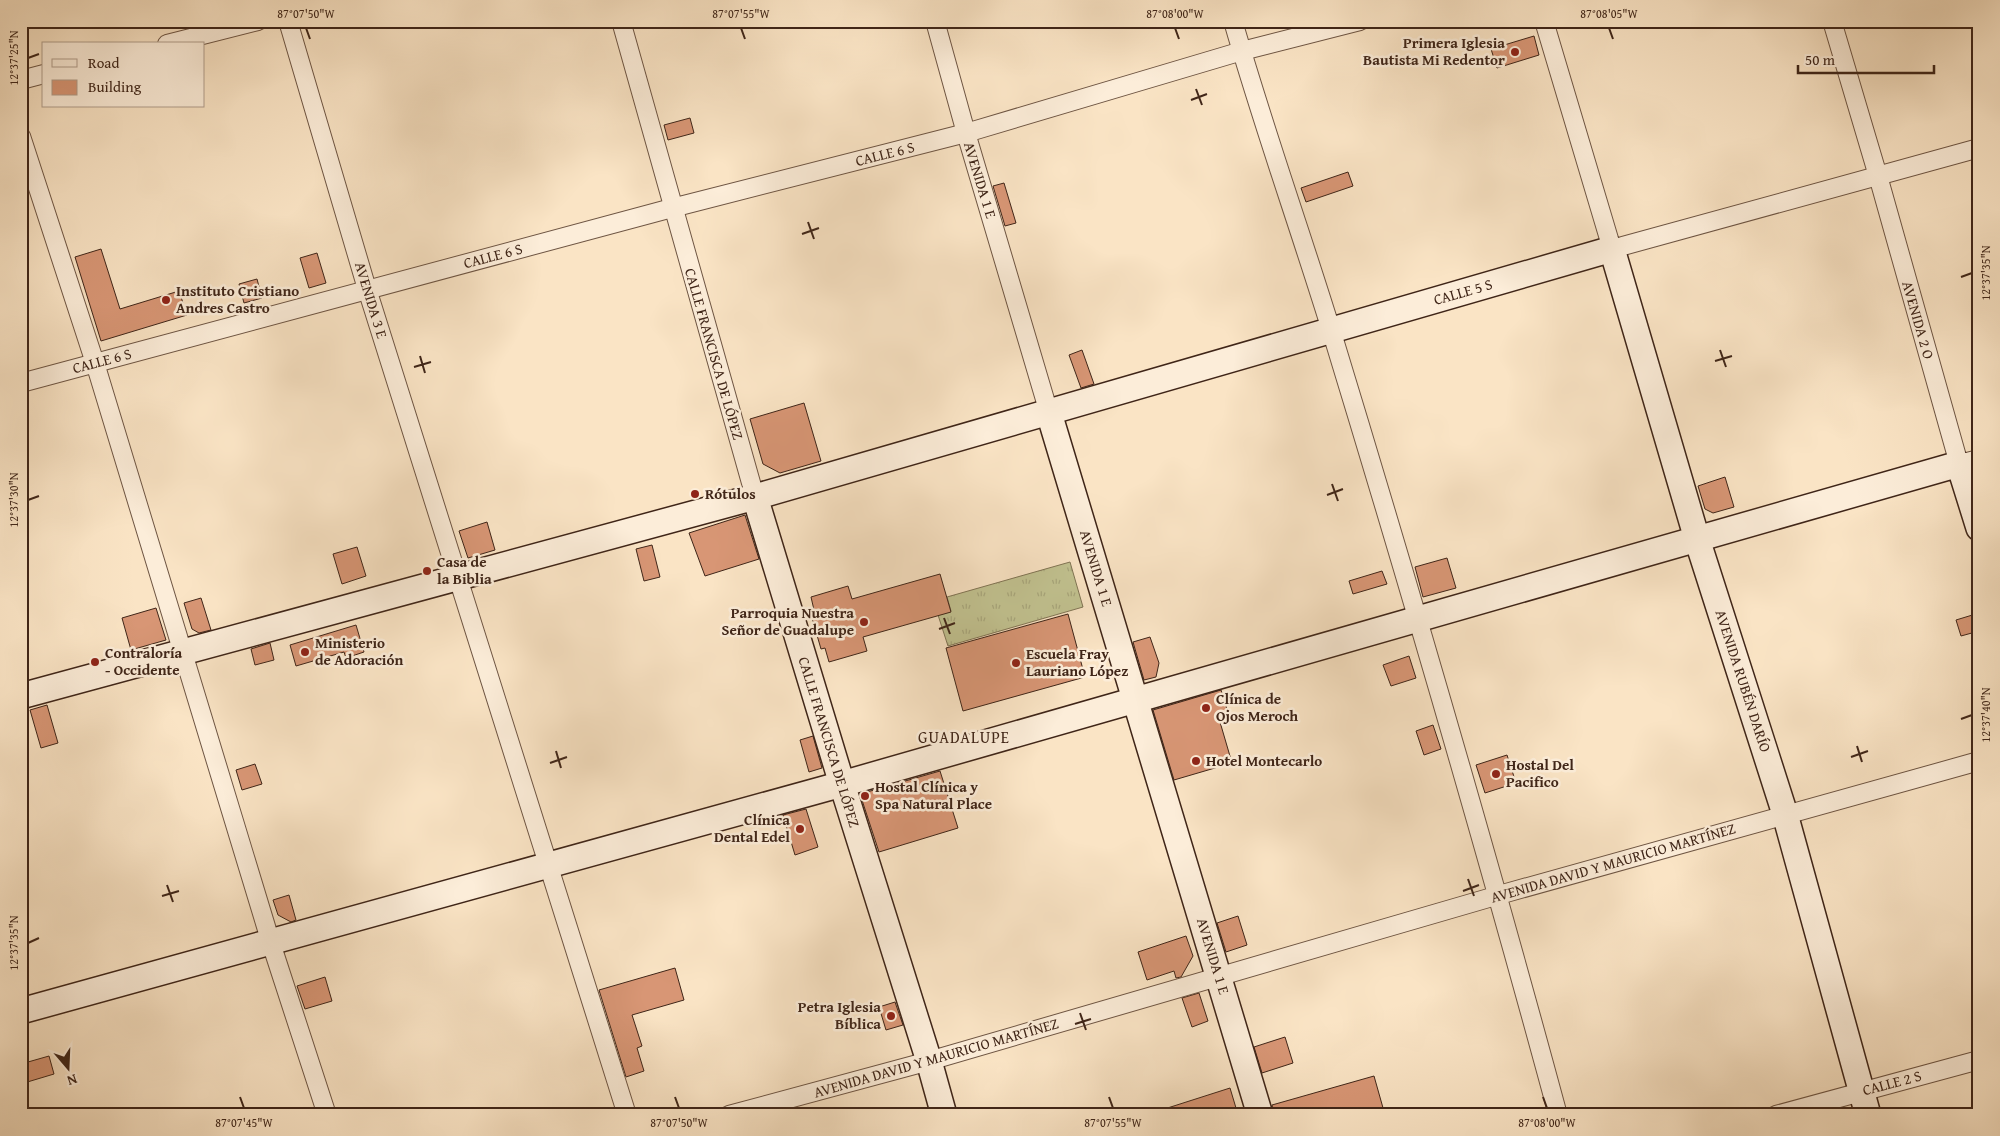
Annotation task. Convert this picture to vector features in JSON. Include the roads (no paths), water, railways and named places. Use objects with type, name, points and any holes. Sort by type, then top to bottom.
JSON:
[{"type":"street","points":[[175,42],[258,21]]},
{"type":"street","name":"AVENIDA 3 E","points":[[288,21],[367,290],[627,1115]]},
{"type":"street","name":"CALLE FRANCISCA DE LÓPEZ","points":[[621,21],[672,208],[755,497],[944,1115]]},
{"type":"street","name":"AVENIDA 1 E","points":[[935,21],[966,133],[1049,413],[1260,1115]]},
{"type":"street","points":[[1234,21],[1331,330],[1418,620],[1499,895],[1558,1115]]},
{"type":"street","name":"CALLE 6 S","points":[[21,383],[672,208],[966,133],[1242,51],[1360,21]]},
{"type":"street","points":[[1544,21],[1612,249]]},
{"type":"street","name":"AVENIDA 2 O","points":[[1832,21],[1878,176],[1969,461]]},
{"type":"street","points":[[21,80],[42,75]]},
{"type":"street","points":[[21,136],[95,363],[271,943],[327,1115]]},
{"type":"street","name":"CALLE 5 S","points":[[21,696],[755,497],[1612,249],[1979,148]]},
{"type":"street","name":"AVENIDA RUBÉN DARÍO","points":[[1612,249],[1697,539],[1785,814],[1865,1103]]},
{"type":"street","points":[[21,1011],[1135,702],[1969,461],[1979,528]]},
{"type":"street","name":"AVENIDA DAVID Y MAURICIO MARTÍNEZ","points":[[729,1115],[929,1061],[1499,895],[1979,761]]},
{"type":"street","name":"CALLE 2 S","points":[[1776,1115],[1865,1103],[1979,1060]]},
{"type":"place","name":"Primera Iglesia Bautista Mi Redentor","points":[[1515,52]]},
{"type":"place","name":"Instituto Cristiano Andres Castro","points":[[166,300]]},
{"type":"place","name":"Rótulos","points":[[695,494]]},
{"type":"place","name":"Casa de la Biblia","points":[[427,571]]},
{"type":"place","name":"Parroquia Nuestra Señor de Guadalupe","points":[[864,622]]},
{"type":"place","name":"Ministerio de Adoración","points":[[305,652]]},
{"type":"place","name":"Contraloría - Occidente","points":[[95,662]]},
{"type":"place","name":"Escuela Fray Lauriano López","points":[[1016,663]]},
{"type":"place","name":"Clínica de Ojos Meroch","points":[[1206,708]]},
{"type":"place","name":"Hotel Montecarlo","points":[[1196,761]]},
{"type":"place","name":"Hostal Del Pacifico","points":[[1496,774]]},
{"type":"place","name":"Hostal Clínica y Spa Natural Place","points":[[865,796]]},
{"type":"place","name":"Clínica Dental Edel","points":[[800,829]]},
{"type":"place","name":"Petra Iglesia Bíblica","points":[[891,1016]]},
{"type":"district","name":"GUADALUPE","points":[[964,737]]}]
